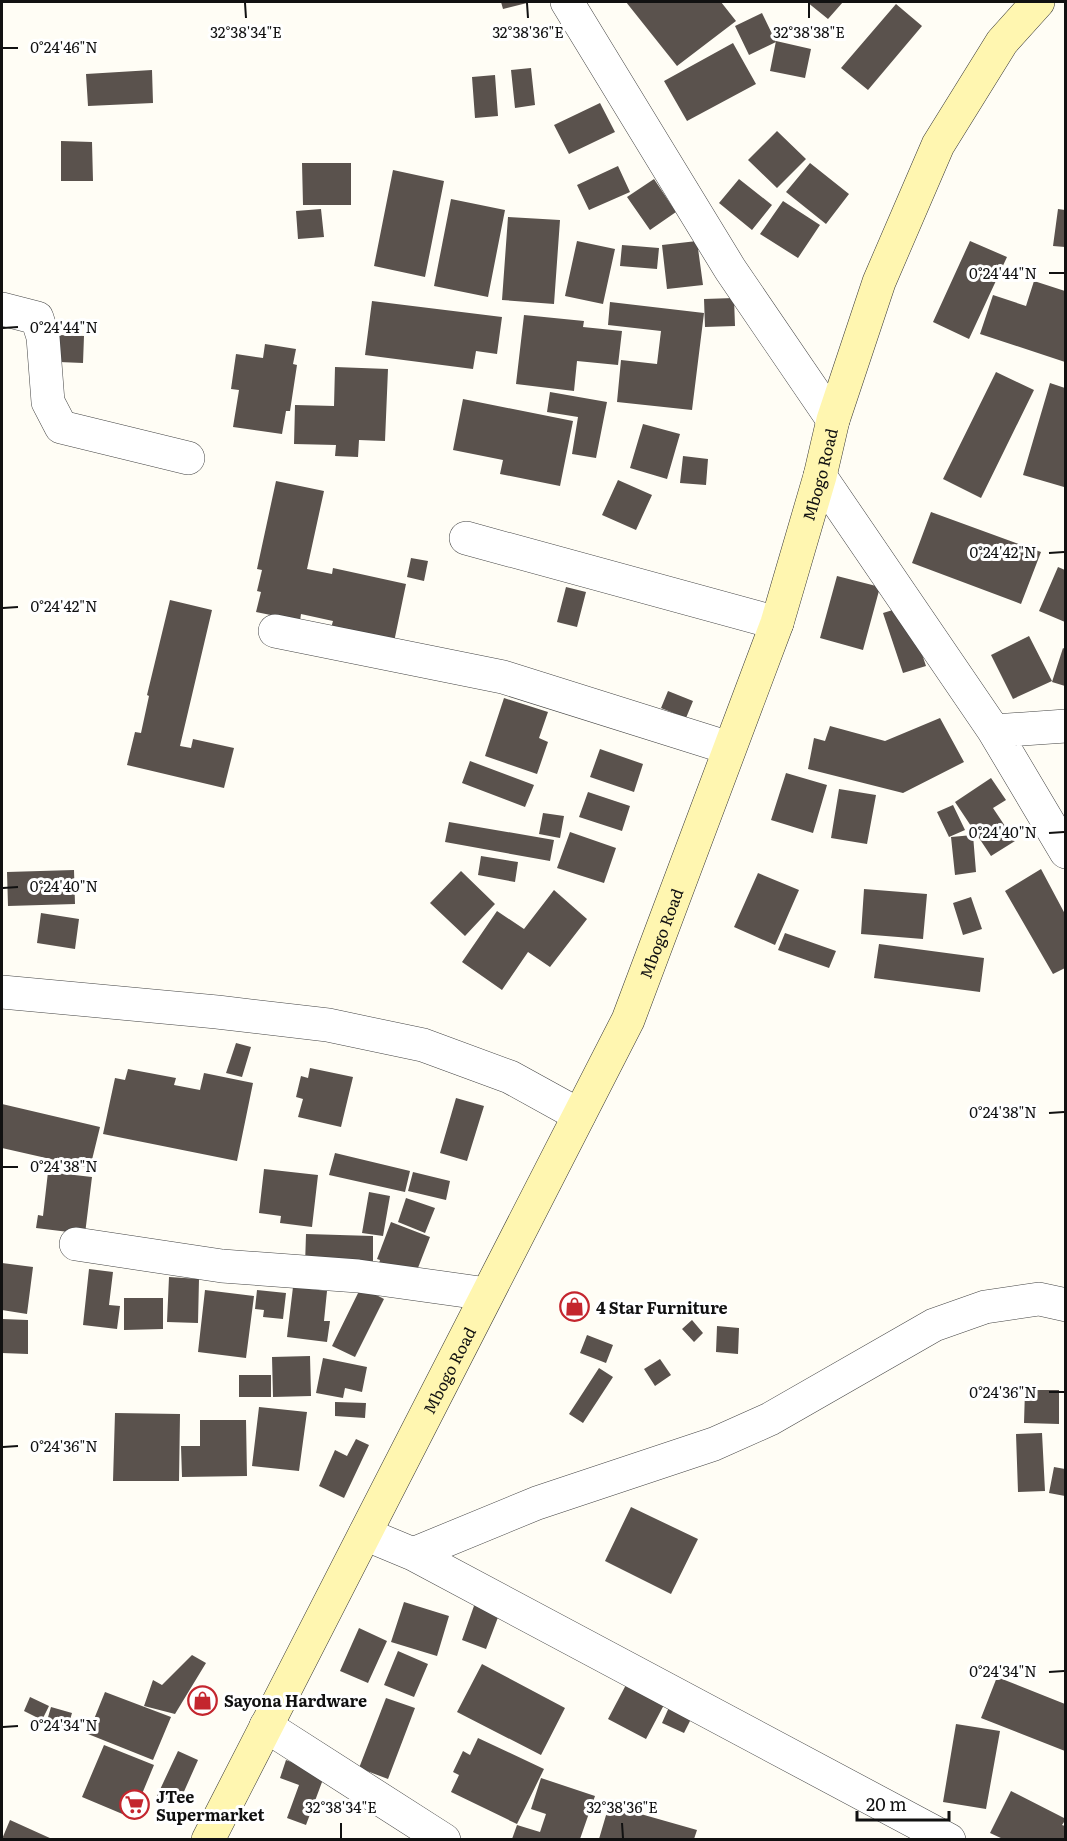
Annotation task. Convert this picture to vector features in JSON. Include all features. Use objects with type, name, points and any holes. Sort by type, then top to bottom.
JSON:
[{"type":"main road","name":"Mbogo Road","points":[[208,1839],[628,1020],[777,622],[820,476],[833,420],[879,282],[938,145],[1002,42],[1038,2]]},
{"type":"street","points":[[567,2],[730,270],[833,420]]},
{"type":"street","points":[[2,309],[37,318],[43,337],[48,402],[61,427],[188,458]]},
{"type":"street","points":[[820,476],[994,731],[1065,852]]},
{"type":"street","points":[[466,538],[777,622]]},
{"type":"street","points":[[275,631],[503,677],[729,748]]},
{"type":"street","points":[[994,731],[1065,726]]},
{"type":"street","points":[[2,992],[328,1025],[412,1043],[510,1077],[579,1115]]},
{"type":"street","points":[[76,1244],[222,1266],[358,1275],[487,1294]]},
{"type":"street","points":[[413,1554],[537,1503],[714,1444],[770,1419],[934,1325],[985,1307],[1028,1300],[1039,1299],[1065,1305]]},
{"type":"street","points":[[365,1534],[413,1554],[949,1839]]},
{"type":"street","points":[[266,1725],[444,1839]]},
{"type":"building","points":[[501,2],[531,2],[503,9]]},
{"type":"building","points":[[626,2],[721,2],[736,21],[677,66]]},
{"type":"building","points":[[807,2],[843,2],[828,19]]},
{"type":"building","points":[[896,4],[922,26],[868,90],[841,68]]},
{"type":"building","points":[[762,13],[776,42],[749,55],[735,26]]},
{"type":"building","points":[[776,41],[811,49],[805,78],[770,71]]},
{"type":"building","points":[[733,43],[756,84],[687,121],[664,81]]},
{"type":"building","points":[[531,68],[535,105],[515,108],[511,70]]},
{"type":"building","points":[[152,70],[153,103],[88,106],[86,74]]},
{"type":"building","points":[[495,75],[498,116],[475,118],[472,77]]},
{"type":"building","points":[[600,103],[615,132],[569,154],[554,125]]},
{"type":"building","points":[[777,131],[806,159],[777,188],[748,160]]},
{"type":"building","points":[[61,141],[92,142],[93,181],[61,181]]},
{"type":"building","points":[[302,163],[351,163],[351,205],[303,205]]},
{"type":"building","points":[[810,163],[849,194],[826,224],[786,192]]},
{"type":"building","points":[[618,166],[630,192],[589,210],[577,185]]},
{"type":"building","points":[[393,170],[444,181],[425,277],[374,266]]},
{"type":"building","points":[[654,179],[676,212],[650,230],[627,197]]},
{"type":"building","points":[[739,179],[772,205],[752,230],[719,203]]},
{"type":"building","points":[[451,199],[505,210],[488,297],[434,286]]},
{"type":"building","points":[[783,201],[820,225],[798,258],[760,234]]},
{"type":"building","points":[[321,209],[324,237],[298,239],[296,211]]},
{"type":"building","points":[[1058,209],[1065,210],[1065,247],[1053,246]]},
{"type":"building","points":[[508,217],[560,220],[554,304],[502,300]]},
{"type":"building","points":[[577,241],[615,249],[603,304],[565,296]]},
{"type":"building","points":[[697,241],[703,285],[667,289],[662,245]]},
{"type":"building","points":[[970,241],[1007,257],[969,339],[933,322]]},
{"type":"building","points":[[622,245],[659,248],[657,269],[620,266]]},
{"type":"building","points":[[1034,281],[1065,291],[1065,362],[980,334],[993,295],[1026,306]]},
{"type":"building","points":[[734,298],[735,326],[705,327],[704,299]]},
{"type":"building","points":[[372,301],[502,317],[497,354],[476,351],[473,369],[365,355]]},
{"type":"building","points":[[610,302],[704,313],[692,410],[617,402],[621,360],[657,364],[661,331],[608,325]]},
{"type":"building","points":[[524,315],[584,321],[583,327],[622,331],[618,365],[577,361],[574,391],[516,384]]},
{"type":"building","points":[[60,335],[84,336],[83,363],[59,362]]},
{"type":"building","points":[[265,344],[296,349],[293,364],[297,365],[290,411],[286,411],[282,434],[233,427],[239,390],[231,389],[236,354],[263,358]]},
{"type":"building","points":[[335,367],[388,369],[385,441],[359,440],[358,457],[335,456],[336,445],[294,444],[295,405],[334,406]]},
{"type":"building","points":[[996,372],[1034,390],[981,498],[943,479]]},
{"type":"building","points":[[1050,383],[1065,388],[1064,487],[1023,475]]},
{"type":"building","points":[[550,392],[607,402],[596,458],[572,454],[578,417],[547,412]]},
{"type":"building","points":[[463,399],[573,421],[560,486],[500,474],[503,460],[453,450]]},
{"type":"building","points":[[643,424],[680,434],[667,479],[630,468]]},
{"type":"building","points":[[683,456],[708,459],[706,485],[680,483]]},
{"type":"building","points":[[618,480],[652,495],[636,530],[602,515]]},
{"type":"building","points":[[276,481],[324,491],[307,569],[332,574],[333,568],[406,584],[394,642],[331,628],[333,621],[301,614],[300,621],[256,612],[261,592],[257,591],[262,570],[257,569]]},
{"type":"building","points":[[931,512],[1041,552],[1021,604],[912,563]]},
{"type":"building","points":[[411,558],[428,561],[424,581],[407,577]]},
{"type":"building","points":[[1058,567],[1065,570],[1065,622],[1039,611]]},
{"type":"building","points":[[837,576],[880,587],[863,650],[820,638]]},
{"type":"building","points":[[566,587],[586,592],[577,627],[557,622]]},
{"type":"building","points":[[170,600],[212,610],[180,746],[191,748],[193,739],[234,748],[224,788],[127,765],[135,732],[141,733],[149,696],[147,695]]},
{"type":"building","points":[[906,606],[926,666],[903,673],[883,613]]},
{"type":"building","points":[[1029,636],[1052,681],[1013,699],[991,655]]},
{"type":"building","points":[[1063,648],[1065,649],[1065,686],[1052,682]]},
{"type":"building","points":[[668,691],[693,701],[686,718],[661,708]]},
{"type":"building","points":[[504,698],[548,712],[539,738],[548,742],[537,774],[485,756]]},
{"type":"building","points":[[940,718],[964,762],[903,793],[808,769],[814,738],[825,741],[830,726],[885,741]]},
{"type":"building","points":[[600,749],[643,764],[634,792],[590,777]]},
{"type":"building","points":[[470,761],[534,785],[525,807],[462,783]]},
{"type":"building","points":[[786,773],[827,785],[813,833],[771,820]]},
{"type":"building","points":[[991,778],[1006,800],[993,808],[1015,841],[991,856],[955,802]]},
{"type":"building","points":[[839,789],[876,795],[867,844],[831,838]]},
{"type":"building","points":[[588,792],[630,806],[622,831],[579,817]]},
{"type":"building","points":[[953,805],[965,830],[949,837],[937,812]]},
{"type":"building","points":[[543,813],[564,816],[560,838],[539,834]]},
{"type":"building","points":[[449,822],[554,840],[550,861],[445,842]]},
{"type":"building","points":[[570,832],[616,848],[604,883],[557,868]]},
{"type":"building","points":[[973,835],[976,872],[955,875],[951,837]]},
{"type":"building","points":[[481,856],[518,862],[515,882],[478,875]]},
{"type":"building","points":[[1041,869],[1065,914],[1065,968],[1053,974],[1005,891]]},
{"type":"building","points":[[74,870],[75,904],[8,906],[7,872]]},
{"type":"building","points":[[461,871],[495,904],[465,936],[430,903]]},
{"type":"building","points":[[758,873],[799,890],[775,945],[734,927]]},
{"type":"building","points":[[864,889],[927,894],[923,939],[861,934]]},
{"type":"building","points":[[554,890],[587,919],[550,967],[528,952],[502,990],[462,962],[497,911],[524,929]]},
{"type":"building","points":[[971,897],[982,929],[963,935],[953,903]]},
{"type":"building","points":[[41,913],[79,919],[75,949],[37,943]]},
{"type":"building","points":[[785,933],[836,951],[829,968],[778,950]]},
{"type":"building","points":[[879,944],[984,958],[980,992],[874,978]]},
{"type":"building","points":[[236,1043],[251,1047],[242,1077],[226,1073]]},
{"type":"building","points":[[310,1068],[353,1077],[341,1127],[298,1117],[303,1099],[296,1097],[301,1076],[308,1078]]},
{"type":"building","points":[[128,1069],[176,1078],[174,1085],[200,1090],[204,1073],[253,1083],[237,1161],[103,1134],[115,1078],[125,1080]]},
{"type":"building","points":[[456,1098],[484,1106],[467,1161],[440,1153]]},
{"type":"building","points":[[2,1104],[100,1127],[90,1168],[2,1148]]},
{"type":"building","points":[[335,1153],[410,1171],[405,1192],[329,1175]]},
{"type":"building","points":[[264,1169],[318,1175],[312,1227],[280,1223],[281,1216],[259,1213]]},
{"type":"building","points":[[48,1172],[92,1177],[85,1234],[36,1228],[38,1215],[43,1216]]},
{"type":"building","points":[[413,1172],[450,1181],[446,1200],[408,1191]]},
{"type":"building","points":[[369,1192],[390,1196],[383,1236],[362,1233]]},
{"type":"building","points":[[406,1198],[435,1208],[425,1233],[398,1222]]},
{"type":"building","points":[[391,1222],[430,1237],[416,1273],[376,1272],[380,1260],[377,1259]]},
{"type":"building","points":[[306,1234],[373,1236],[373,1267],[305,1265]]},
{"type":"building","points":[[2,1263],[33,1267],[27,1314],[2,1310]]},
{"type":"building","points":[[89,1269],[113,1272],[109,1305],[120,1306],[117,1329],[83,1325]]},
{"type":"building","points":[[169,1277],[199,1279],[198,1323],[167,1322]]},
{"type":"building","points":[[293,1287],[327,1291],[324,1321],[330,1321],[327,1342],[287,1337]]},
{"type":"building","points":[[361,1287],[384,1299],[355,1357],[332,1346]]},
{"type":"building","points":[[205,1290],[254,1296],[246,1358],[198,1352]]},
{"type":"building","points":[[257,1290],[286,1293],[283,1319],[263,1317],[264,1310],[255,1309]]},
{"type":"building","points":[[124,1298],[163,1298],[163,1329],[124,1330]]},
{"type":"building","points":[[2,1319],[28,1320],[28,1354],[2,1353]]},
{"type":"building","points":[[692,1320],[703,1333],[694,1342],[682,1329]]},
{"type":"building","points":[[717,1326],[739,1328],[738,1354],[716,1352]]},
{"type":"building","points":[[587,1335],[613,1345],[606,1363],[580,1353]]},
{"type":"building","points":[[310,1356],[311,1396],[273,1397],[272,1357]]},
{"type":"building","points":[[323,1358],[367,1367],[362,1392],[345,1388],[343,1398],[316,1393]]},
{"type":"building","points":[[660,1359],[671,1375],[655,1386],[644,1369]]},
{"type":"building","points":[[599,1368],[613,1377],[583,1423],[569,1414]]},
{"type":"building","points":[[239,1375],[271,1375],[271,1397],[239,1397]]},
{"type":"building","points":[[1025,1390],[1059,1390],[1059,1424],[1024,1423]]},
{"type":"building","points":[[335,1402],[366,1403],[365,1418],[335,1416]]},
{"type":"building","points":[[259,1407],[307,1412],[299,1471],[252,1466]]},
{"type":"building","points":[[115,1413],[180,1414],[179,1481],[113,1481]]},
{"type":"building","points":[[200,1420],[246,1420],[247,1476],[182,1477],[181,1446],[200,1446]]},
{"type":"building","points":[[1042,1433],[1045,1491],[1018,1492],[1016,1434]]},
{"type":"building","points":[[356,1439],[369,1445],[344,1498],[319,1486],[335,1450],[347,1456]]},
{"type":"building","points":[[1054,1467],[1065,1469],[1065,1496],[1049,1493]]},
{"type":"building","points":[[631,1507],[698,1539],[671,1594],[605,1561]]},
{"type":"building","points":[[404,1602],[449,1616],[437,1656],[391,1642]]},
{"type":"building","points":[[475,1603],[500,1612],[486,1649],[462,1640]]},
{"type":"building","points":[[359,1628],[387,1641],[368,1683],[340,1671]]},
{"type":"building","points":[[398,1651],[428,1664],[414,1697],[384,1685]]},
{"type":"building","points":[[192,1655],[206,1663],[175,1714],[144,1706],[153,1680],[162,1685]]},
{"type":"building","points":[[482,1664],[565,1708],[541,1755],[457,1712]]},
{"type":"building","points":[[997,1677],[1065,1704],[1065,1751],[981,1718]]},
{"type":"building","points":[[628,1681],[666,1701],[646,1739],[608,1719]]},
{"type":"building","points":[[105,1692],[171,1717],[153,1760],[88,1734]]},
{"type":"building","points":[[30,1697],[49,1706],[42,1720],[24,1711]]},
{"type":"building","points":[[386,1698],[415,1708],[388,1779],[359,1768]]},
{"type":"building","points":[[670,1705],[693,1715],[684,1733],[662,1723]]},
{"type":"building","points":[[51,1707],[72,1713],[67,1730],[46,1724]]},
{"type":"building","points":[[956,1724],[1000,1731],[986,1809],[943,1802]]},
{"type":"building","points":[[478,1738],[544,1769],[517,1824],[451,1792],[459,1775],[453,1772],[463,1751],[470,1755]]},
{"type":"building","points":[[104,1745],[154,1765],[132,1818],[82,1797]]},
{"type":"building","points":[[178,1751],[198,1760],[178,1805],[157,1796]]},
{"type":"building","points":[[286,1760],[325,1774],[306,1825],[287,1818],[299,1785],[280,1778]]},
{"type":"building","points":[[541,1778],[595,1796],[580,1839],[512,1839],[517,1825],[540,1832],[546,1814],[531,1809]]},
{"type":"building","points":[[1011,1791],[1066,1819],[1062,1825],[1065,1826],[1065,1839],[1003,1839],[990,1833]]},
{"type":"building","points":[[609,1805],[697,1830],[694,1839],[599,1839]]},
{"type":"building","points":[[10,1820],[52,1839],[2,1839]]},
{"type":"place","name":"4 Star Furniture","points":[[575,1307]]},
{"type":"place","name":"Sayona Hardware","points":[[203,1700]]},
{"type":"place","name":"JTee Supermarket","points":[[135,1805]]}]
